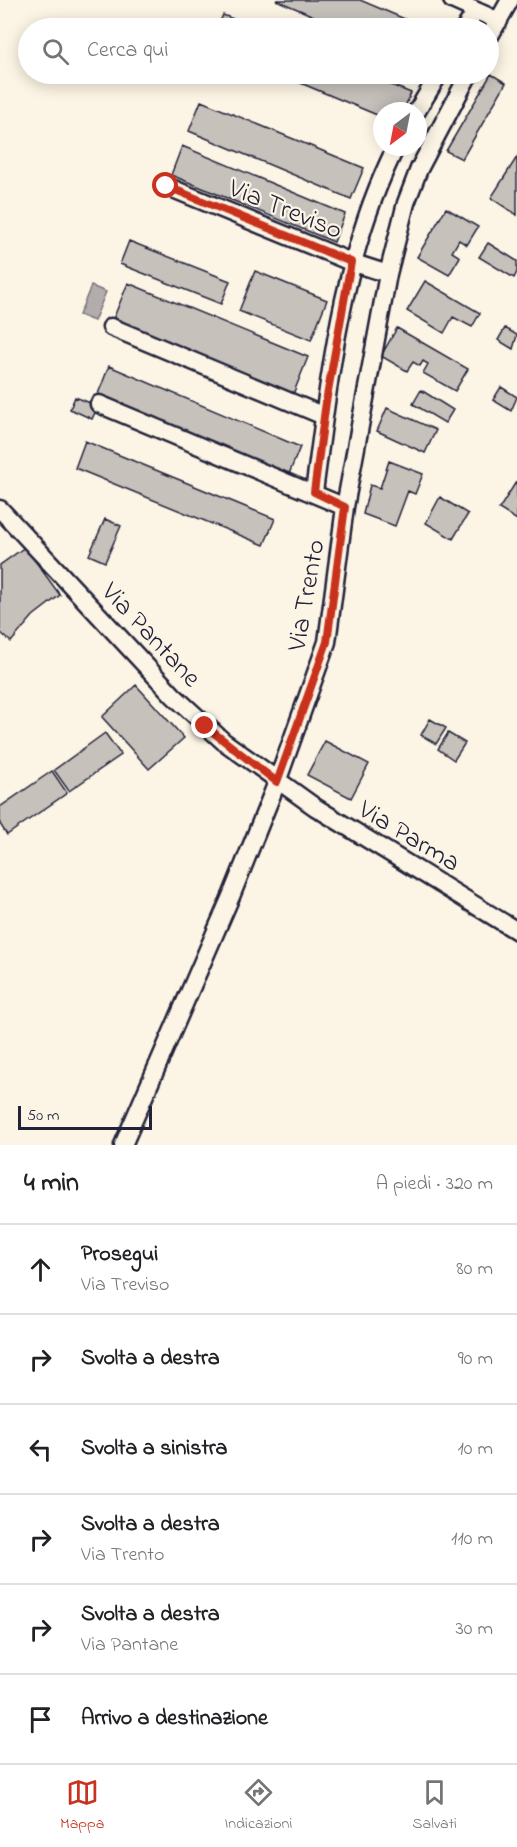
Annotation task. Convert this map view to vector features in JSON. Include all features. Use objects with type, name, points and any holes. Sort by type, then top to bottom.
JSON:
[{"type":"street","points":[[452,0],[493,18]]},
{"type":"street","points":[[499,21],[510,0]]},
{"type":"street","points":[[471,18],[476,10]]},
{"type":"street","points":[[422,102],[433,84]]},
{"type":"street","name":"Via Trento","points":[[123,1145],[277,782],[327,642],[345,507],[388,274],[406,203],[419,169],[465,84]]},
{"type":"street","points":[[314,492],[324,416],[351,262],[376,190],[392,156]]},
{"type":"street","name":"Via Treviso","points":[[166,186],[351,262],[388,274]]},
{"type":"street","points":[[111,327],[324,416]]},
{"type":"street","points":[[99,404],[314,492],[345,507]]},
{"type":"street","name":"Via Pantane","points":[[0,509],[178,701],[228,746],[277,782]]},
{"type":"street","name":"Via Parma","points":[[277,782],[517,931]]},
{"type":"shaded area","points":[[91,286],[106,292],[94,321],[79,315]]},
{"type":"building","points":[[276,0],[360,0],[402,18],[318,18]]},
{"type":"building","points":[[499,79],[506,83],[462,159],[446,151],[485,84],[499,84]]},
{"type":"building","points":[[303,84],[389,84],[411,93],[407,102],[373,102],[373,113]]},
{"type":"building","points":[[201,101],[364,168],[351,199],[189,131]]},
{"type":"building","points":[[182,146],[345,214],[334,242],[171,175]]},
{"type":"building","points":[[517,157],[517,215],[491,198]]},
{"type":"building","points":[[446,208],[478,227],[467,245],[459,240],[452,252],[460,257],[449,275],[417,257]]},
{"type":"building","points":[[129,241],[230,281],[221,304],[120,264]]},
{"type":"building","points":[[488,243],[517,261],[517,272],[514,278],[479,257]]},
{"type":"building","points":[[255,271],[327,300],[311,340],[239,311]]},
{"type":"building","points":[[425,281],[480,313],[472,327],[453,317],[444,333],[407,311]]},
{"type":"building","points":[[128,283],[308,357],[292,397],[111,324]]},
{"type":"building","points":[[397,328],[468,369],[455,391],[423,373],[428,364],[423,361],[420,366],[413,362],[407,371],[381,356]]},
{"type":"building","points":[[505,328],[517,335],[513,349],[498,340]]},
{"type":"building","points":[[109,366],[300,447],[289,474],[98,394]]},
{"type":"building","points":[[501,387],[517,397],[511,411],[493,400]]},
{"type":"building","points":[[421,390],[453,410],[445,423],[413,404]]},
{"type":"building","points":[[75,397],[98,406],[92,419],[70,409]]},
{"type":"building","points":[[387,408],[436,430],[425,453],[377,431]]},
{"type":"building","points":[[85,441],[275,519],[264,545],[75,468]]},
{"type":"building","points":[[389,461],[423,474],[415,494],[408,491],[395,526],[363,514],[370,485],[380,488]]},
{"type":"building","points":[[517,483],[517,520],[499,509]]},
{"type":"building","points":[[440,497],[468,514],[453,539],[426,523]]},
{"type":"building","points":[[105,519],[121,526],[105,562],[89,555]]},
{"type":"building","points":[[25,547],[60,595],[33,616],[11,642],[0,632],[0,565]]},
{"type":"building","points":[[136,685],[184,738],[149,769],[102,717]]},
{"type":"building","points":[[430,719],[446,728],[436,744],[421,735]]},
{"type":"building","points":[[105,733],[121,755],[69,791],[54,770]]},
{"type":"building","points":[[448,733],[465,743],[454,760],[438,749]]},
{"type":"building","points":[[325,741],[369,764],[351,798],[307,775]]},
{"type":"building","points":[[52,771],[67,793],[7,835],[0,824],[0,807]]},
{"type":"route","points":[[166,186],[351,262],[326,402],[314,492],[345,507],[327,642],[277,782],[205,726]]}]
